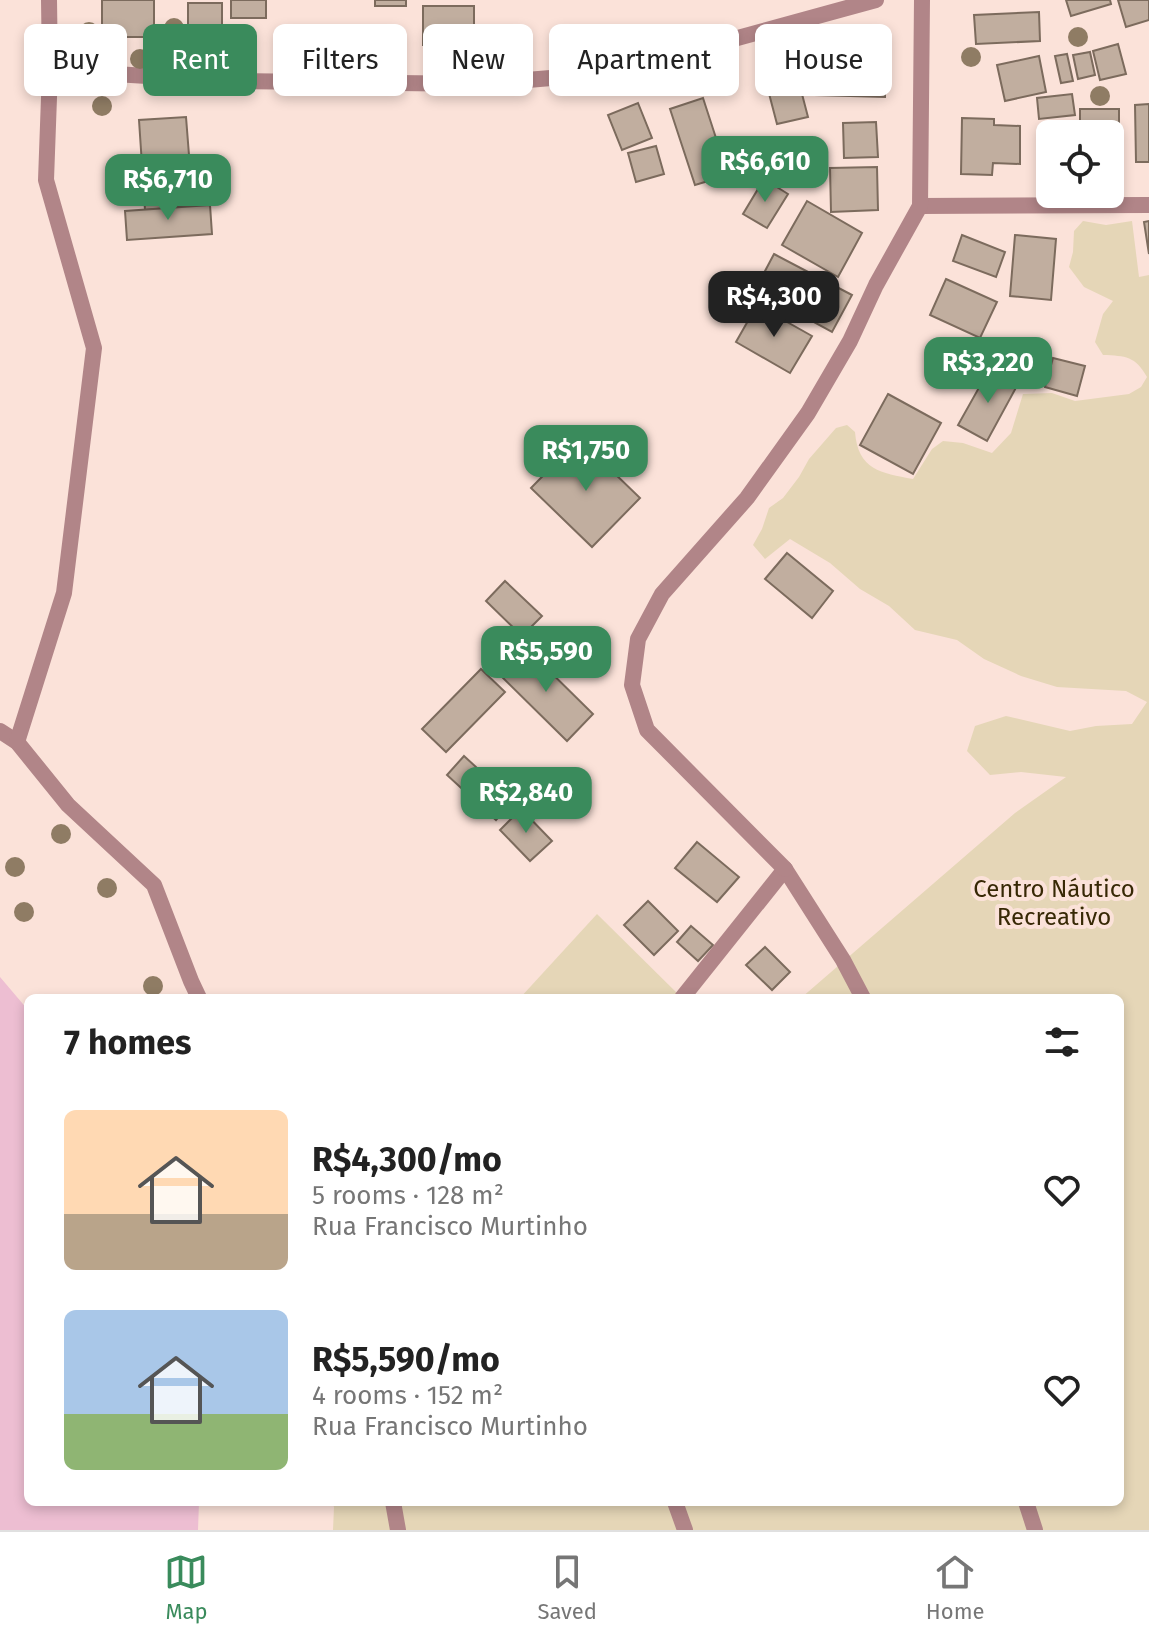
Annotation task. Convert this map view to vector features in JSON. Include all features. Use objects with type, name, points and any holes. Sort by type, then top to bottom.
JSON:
[{"type":"street","points":[[49,0],[49,24]]},
{"type":"street","points":[[127,75],[228,81],[480,84],[610,73],[876,0]]},
{"type":"street","points":[[861,994],[785,869],[647,730],[632,685],[638,639],[662,594],[747,498],[808,413],[850,341],[876,285],[920,206],[922,0]]},
{"type":"street","points":[[17,742],[64,593],[94,348],[46,180],[49,96]]},
{"type":"street","points":[[920,206],[1149,205]]},
{"type":"street","points":[[0,731],[17,742],[68,805],[154,885],[197,994]]},
{"type":"street","points":[[685,994],[785,869]]},
{"type":"street","points":[[394,1506],[398,1530]]},
{"type":"street","points":[[676,1506],[685,1530]]},
{"type":"street","points":[[1027,1506],[1035,1530]]},
{"type":"green space","name":"Centro Náutico Recreativo","points":[[1083,221],[1106,225],[1132,221],[1139,277],[1149,275],[1149,1530],[333,1530],[334,1506],[1124,1506],[1124,994],[806,994],[1015,813],[1066,777],[1021,772],[990,775],[967,751],[975,726],[1006,716],[1070,731],[1132,724],[1147,702],[1126,691],[1057,687],[1021,676],[984,659],[957,640],[915,630],[889,606],[860,589],[830,563],[790,539],[765,559],[753,545],[769,508],[783,498],[809,459],[836,428],[847,425],[855,432],[861,455],[873,468],[913,479],[932,449],[943,441],[963,443],[992,453],[1011,433],[1023,394],[1052,393],[1075,401],[1129,394],[1141,387],[1147,377],[1134,361],[1103,355],[1095,342],[1103,314],[1113,301],[1084,287],[1069,267],[1074,231]]},
{"type":"green space","points":[[597,914],[678,994],[524,994]]},
{"type":"shaded area","points":[[0,977],[24,1005],[24,1506],[199,1506],[198,1530],[0,1530]]},
{"type":"building","points":[[102,0],[154,0],[154,24],[143,24],[143,37],[127,37],[127,24],[102,24]]},
{"type":"building","points":[[231,0],[266,0],[266,18],[231,18]]},
{"type":"building","points":[[375,0],[406,0],[406,6],[375,6]]},
{"type":"building","points":[[1066,0],[1110,0],[1111,4],[1071,16]]},
{"type":"building","points":[[1118,0],[1149,0],[1149,20],[1126,27]]},
{"type":"building","points":[[188,3],[222,3],[222,24],[188,24]]},
{"type":"building","points":[[423,6],[474,6],[474,24],[423,24]]},
{"type":"building","points":[[1039,12],[1040,41],[976,44],[974,15]]},
{"type":"building","points":[[1118,44],[1126,74],[1100,80],[1093,51]]},
{"type":"building","points":[[1090,52],[1095,75],[1078,79],[1073,55]]},
{"type":"building","points":[[1067,54],[1073,81],[1061,83],[1055,56]]},
{"type":"building","points":[[1039,56],[1046,92],[1005,101],[997,65]]},
{"type":"building","points":[[1072,94],[1075,115],[1039,119],[1037,98]]},
{"type":"building","points":[[770,96],[802,96],[808,117],[777,124]]},
{"type":"building","points":[[703,98],[728,175],[695,185],[670,109]]},
{"type":"building","points":[[638,103],[652,138],[622,150],[608,115]]},
{"type":"building","points":[[1149,104],[1149,162],[1136,162],[1135,105]]},
{"type":"building","points":[[1080,109],[1119,109],[1119,120],[1080,120]]},
{"type":"building","points":[[186,117],[193,206],[145,210],[139,120]]},
{"type":"building","points":[[962,118],[994,119],[994,125],[1020,126],[1020,164],[993,163],[992,175],[961,174]]},
{"type":"building","points":[[876,122],[878,157],[844,158],[843,123]]},
{"type":"building","points":[[656,146],[664,174],[636,182],[628,153]]},
{"type":"building","points":[[877,167],[878,210],[831,212],[830,168]]},
{"type":"building","points":[[764,179],[788,194],[767,228],[743,214]]},
{"type":"building","points":[[807,201],[862,233],[838,277],[782,245]]},
{"type":"building","points":[[210,205],[212,234],[127,240],[125,211]]},
{"type":"building","points":[[1149,221],[1149,254],[1144,222]]},
{"type":"building","points":[[962,235],[1005,252],[996,277],[953,261]]},
{"type":"building","points":[[1015,235],[1056,239],[1051,300],[1010,296]]},
{"type":"building","points":[[774,254],[852,295],[832,332],[755,290]]},
{"type":"building","points":[[946,279],[997,302],[980,338],[930,315]]},
{"type":"building","points":[[757,305],[812,336],[790,373],[736,342]]},
{"type":"building","points":[[1053,358],[1085,366],[1077,396],[1045,387]]},
{"type":"building","points":[[990,368],[1018,384],[987,441],[958,425]]},
{"type":"building","points":[[888,394],[941,423],[913,474],[860,445]]},
{"type":"building","points":[[579,439],[640,498],[592,547],[531,488]]},
{"type":"building","points":[[787,553],[833,591],[812,618],[765,579]]},
{"type":"building","points":[[505,581],[542,616],[522,636],[486,601]]},
{"type":"building","points":[[524,646],[593,714],[567,741],[498,673]]},
{"type":"building","points":[[481,669],[505,692],[446,752],[422,729]]},
{"type":"building","points":[[464,756],[513,801],[496,820],[447,775]]},
{"type":"building","points":[[521,809],[552,841],[530,861],[500,830]]},
{"type":"building","points":[[697,842],[739,877],[717,902],[675,868]]},
{"type":"building","points":[[648,901],[678,931],[654,955],[624,925]]},
{"type":"building","points":[[691,926],[713,945],[698,961],[677,942]]},
{"type":"building","points":[[765,947],[790,972],[772,990],[746,965]]}]
